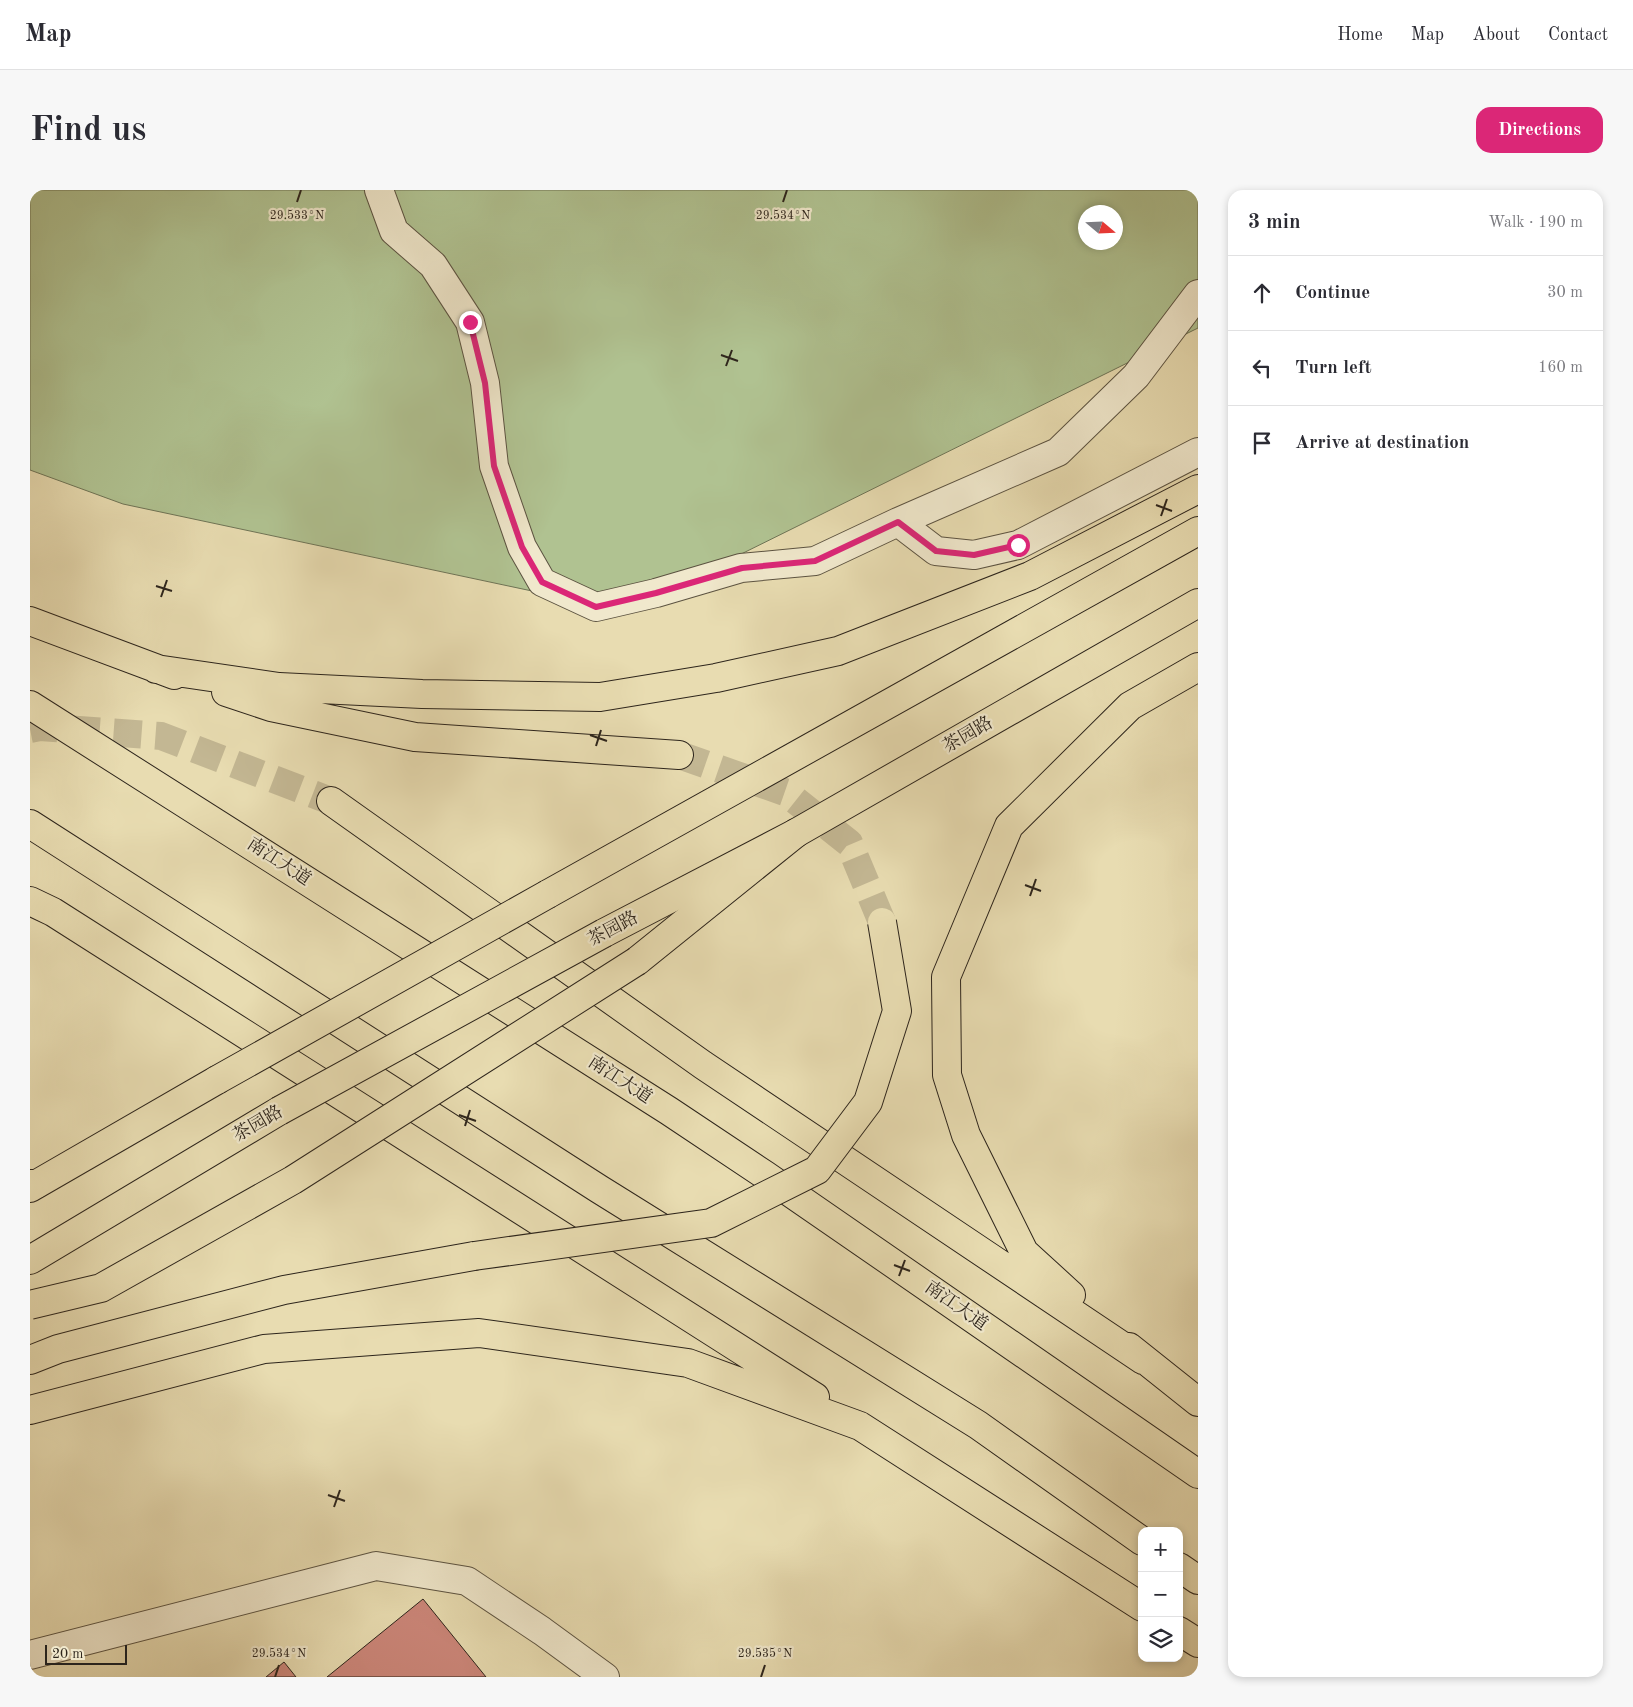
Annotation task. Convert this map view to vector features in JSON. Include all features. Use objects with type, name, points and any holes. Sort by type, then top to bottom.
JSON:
[{"type":"main road","points":[[156,668],[279,687],[422,694],[600,697],[716,678],[838,651],[1030,576],[1198,489]]},
{"type":"main road","points":[[32,1185],[1198,531]]},
{"type":"main road","name":"茶园路","points":[[30,1260],[279,1111],[604,933],[796,833],[1198,603]]},
{"type":"main road","points":[[30,621],[156,668],[271,707],[415,737],[679,755]]},
{"type":"main road","points":[[1143,1360],[1024,1252],[966,1135],[947,1075],[946,977],[1009,826],[1130,706],[1198,667]]},
{"type":"main road","name":"南江大道","points":[[30,705],[749,1164],[1198,1474]]},
{"type":"main road","points":[[331,802],[703,1065],[1143,1360],[1198,1402]]},
{"type":"main road","points":[[30,824],[591,1184],[978,1425],[1138,1537]]},
{"type":"main road","points":[[30,1305],[101,1288],[276,1189],[638,961],[796,833]]},
{"type":"main road","points":[[30,902],[62,918],[1138,1604]]},
{"type":"main road","points":[[30,1360],[58,1349],[284,1290],[474,1256],[711,1223],[817,1170],[868,1102],[897,1011],[882,922]]},
{"type":"main road","points":[[30,1410],[264,1349],[479,1333],[688,1363],[860,1426]]},
{"type":"main road","points":[[1183,1570],[1198,1580]]},
{"type":"main road","points":[[1183,1634],[1198,1643]]},
{"type":"street","points":[[379,190],[394,231],[433,265],[470,322],[485,383],[494,466],[522,547],[542,582],[596,607],[656,593],[742,568],[815,561],[898,522],[1058,452],[1136,376],[1198,294]]},
{"type":"street","points":[[898,522],[936,551],[974,555],[1001,549],[1018,545],[1198,452]]},
{"type":"street","points":[[30,1655],[376,1566],[467,1581],[542,1631],[605,1677]]},
{"type":"green space","points":[[30,190],[1198,190],[1198,328],[626,611],[123,504],[30,470]]},
{"type":"building","points":[[423,1599],[486,1677],[327,1677]]},
{"type":"building","points":[[284,1662],[296,1677],[266,1677]]},
{"type":"tunnel","points":[[30,729],[40,727],[161,736],[331,801]]},
{"type":"tunnel","points":[[679,755],[785,792],[849,843],[882,922]]},
{"type":"route","points":[[470,322],[485,383],[494,466],[522,547],[542,582],[596,607],[656,593],[742,568],[815,561],[898,522],[936,551],[974,555],[1018,545]]}]
